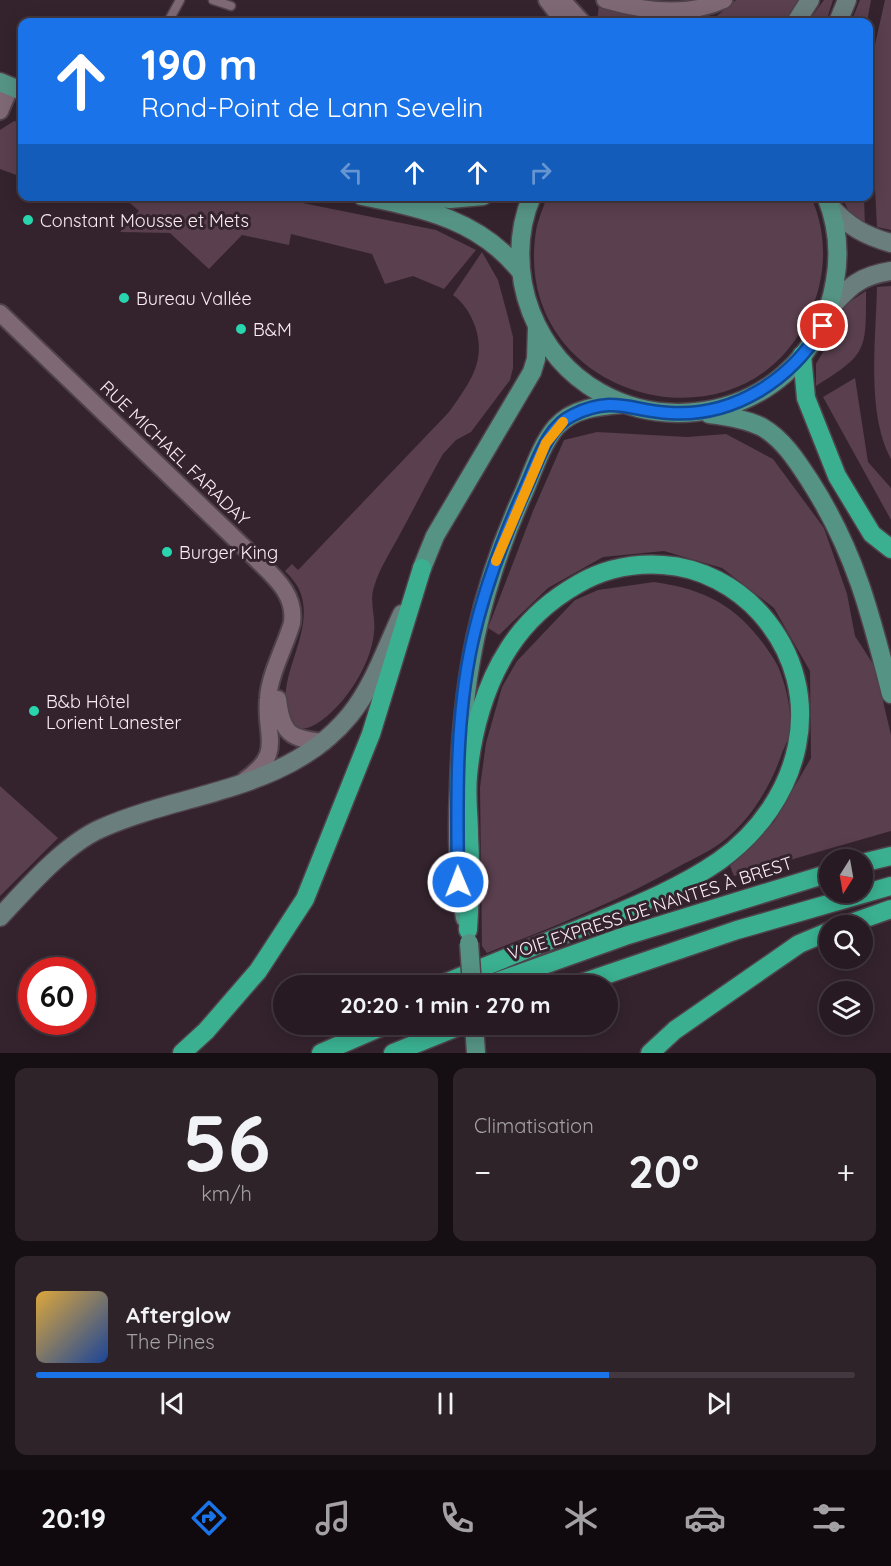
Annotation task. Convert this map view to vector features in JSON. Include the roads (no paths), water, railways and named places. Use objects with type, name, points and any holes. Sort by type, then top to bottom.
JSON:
[{"type":"highway","points":[[802,355],[806,398],[837,476],[872,534],[891,549]]},
{"type":"highway","points":[[465,975],[640,904],[719,861],[767,812],[787,780],[795,758],[801,729],[800,699],[787,651],[769,623],[751,603],[703,573],[674,566],[650,564],[619,567],[587,579],[556,597],[530,620],[509,647],[490,683],[477,722],[467,777],[471,882],[468,937]]},
{"type":"highway","points":[[182,1053],[206,1031],[258,971],[305,898],[371,734],[422,568]]},
{"type":"highway","points":[[873,861],[891,856]]},
{"type":"highway","name":"VOIE EXPRESS DE NANTES À BREST","points":[[516,975],[625,936],[819,876]]},
{"type":"highway","points":[[605,975],[737,930],[891,886]]},
{"type":"highway","points":[[873,915],[891,909]]},
{"type":"highway","points":[[651,1053],[675,1030],[800,944],[819,936]]},
{"type":"highway","points":[[664,1053],[800,944]]},
{"type":"highway","points":[[321,1053],[363,1035]]},
{"type":"highway","points":[[393,1053],[438,1035]]},
{"type":"main road","points":[[799,18],[810,0]]},
{"type":"main road","points":[[840,18],[847,0]]},
{"type":"main road","points":[[384,201],[432,212],[459,223],[486,237],[508,256],[521,272]]},
{"type":"main road","points":[[531,201],[521,238],[521,272],[526,300],[549,346],[582,381],[623,404],[646,411],[723,416],[762,427],[779,440],[798,462],[830,513],[856,568],[891,694]]},
{"type":"main road","points":[[828,201],[847,224],[869,237],[891,243]]},
{"type":"main road","points":[[695,413],[720,409],[758,393],[785,373],[802,355],[823,326],[829,309],[837,266],[837,236],[828,201]]},
{"type":"main road","points":[[829,309],[854,283],[870,274],[891,271]]},
{"type":"main road","points":[[0,917],[56,861],[100,828],[175,802],[237,786],[273,773],[324,742],[350,714],[372,681],[435,536],[532,372],[536,358],[537,326]]},
{"type":"main road","points":[[471,975],[468,937],[458,882],[462,728],[472,644],[489,578],[509,524],[546,443],[557,427],[571,416],[584,410],[623,404]]},
{"type":"main road","points":[[475,1035],[476,1053]]},
{"type":"street","points":[[547,0],[561,18]]},
{"type":"street","points":[[562,0],[578,18]]},
{"type":"street","points":[[605,0],[643,9],[671,11],[710,7],[724,0]]},
{"type":"street","name":"RUE MICHAEL FARADAY","points":[[0,313],[282,585],[290,597],[294,611],[278,700],[283,726],[291,735],[305,740],[324,742]]},
{"type":"street","name":"RUE MICHAEL FARADAY","points":[[237,786],[261,768],[270,753],[272,735],[268,698],[289,636]]},
{"type":"lane","points":[[170,18],[180,0]]},
{"type":"lane","points":[[213,0],[231,6]]},
{"type":"place","name":"Constant Mousse et Mets","points":[[28,220]]},
{"type":"place","name":"Bureau Vallée","points":[[124,298]]},
{"type":"place","name":"B&M","points":[[241,329]]},
{"type":"place","name":"Burger King","points":[[167,552]]},
{"type":"place","name":"B&b Hôtel Lorient Lanester","points":[[34,711]]}]
